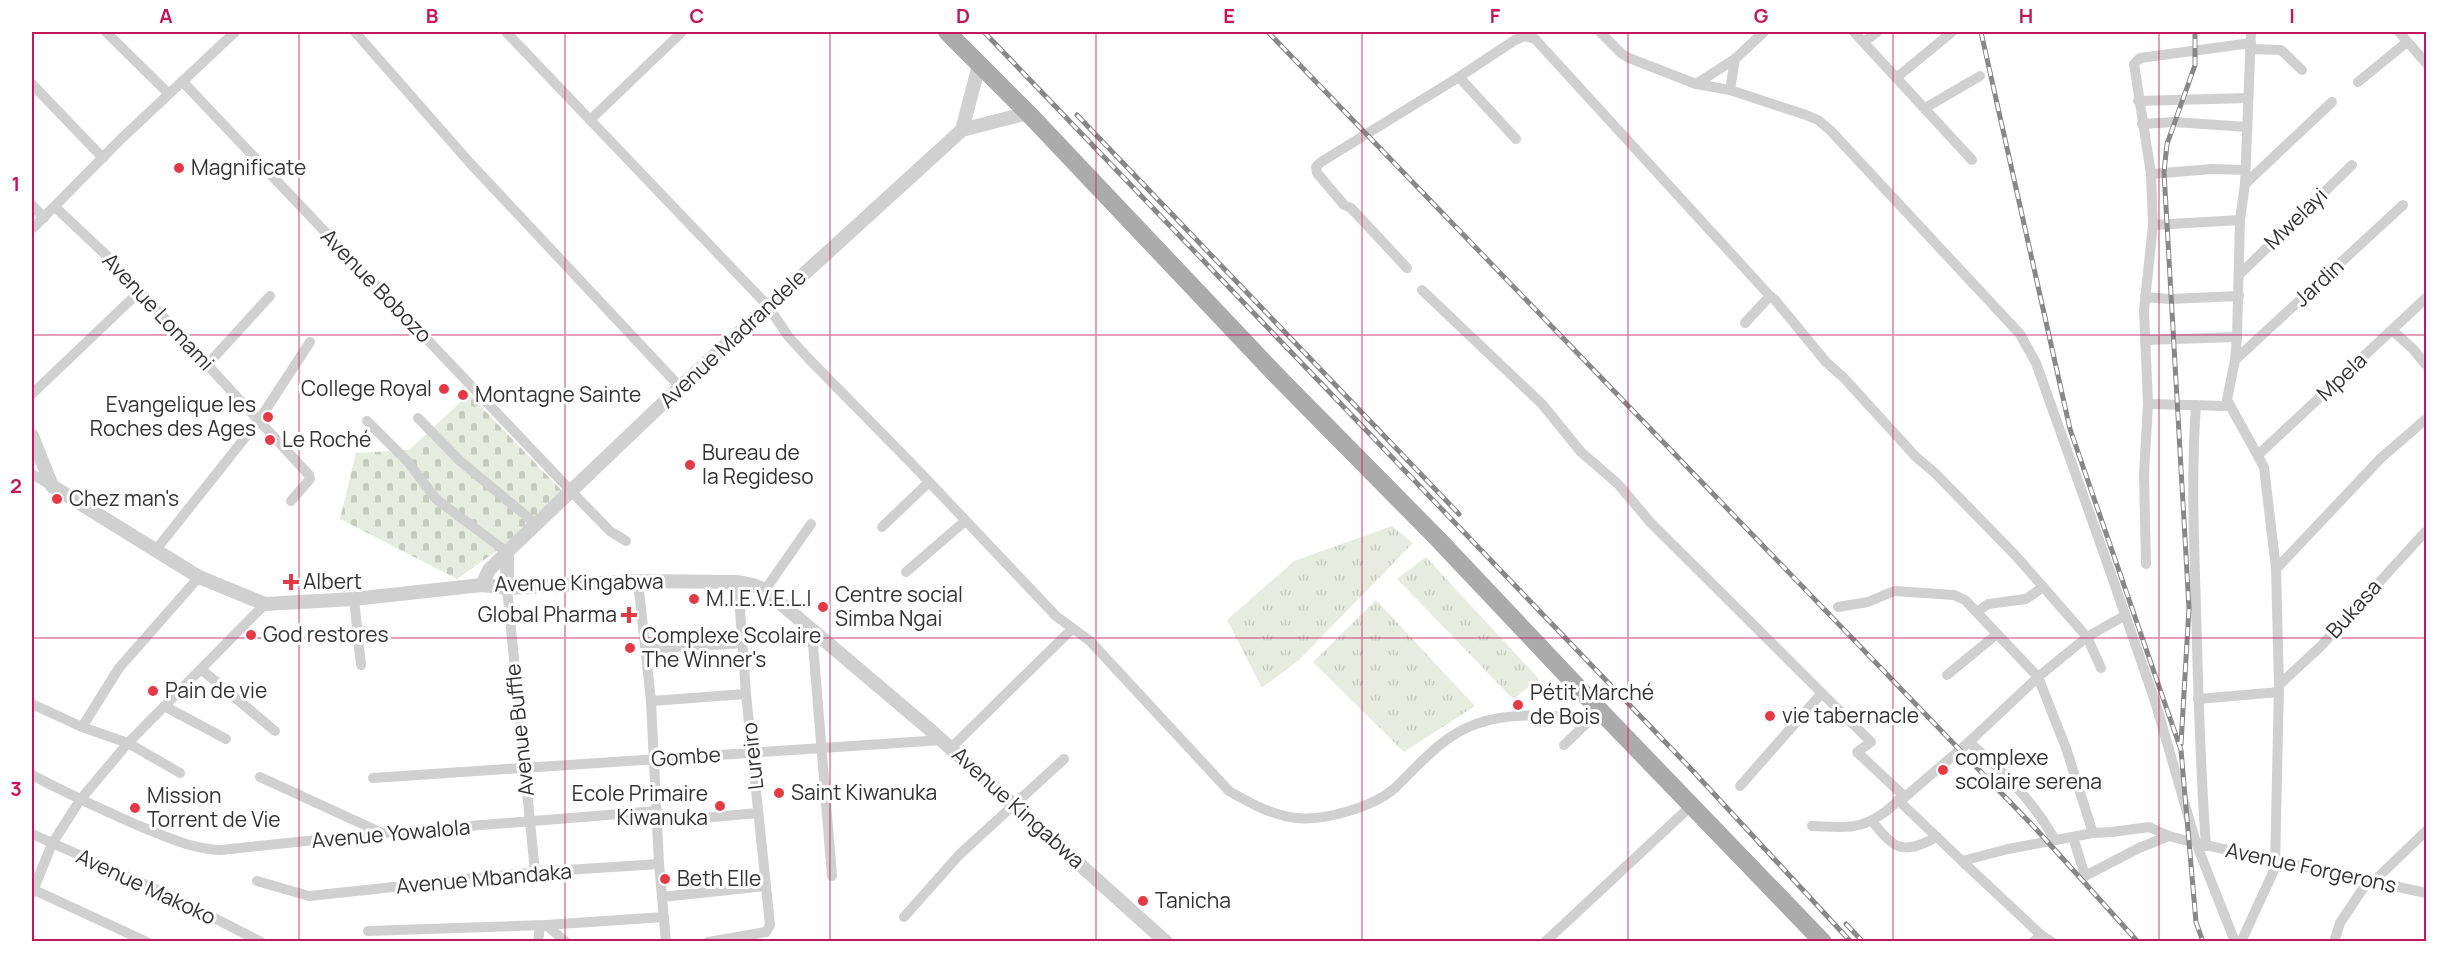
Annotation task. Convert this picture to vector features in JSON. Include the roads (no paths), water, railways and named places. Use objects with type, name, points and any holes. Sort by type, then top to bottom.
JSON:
[{"type":"main road","points":[[947,32],[1028,113],[1278,377],[1437,538],[1600,719],[1693,804],[1824,942]]},
{"type":"street","points":[[106,32],[170,94]]},
{"type":"street","points":[[32,229],[235,32]]},
{"type":"street","points":[[355,32],[470,163],[680,387]]},
{"type":"street","points":[[506,32],[768,306],[784,330],[808,358],[1048,608],[1090,641],[1229,791],[1254,806],[1298,818],[1356,810],[1377,801],[1392,790],[1442,741],[1476,724],[1507,716],[1600,719]]},
{"type":"street","points":[[590,120],[682,32]]},
{"type":"street","points":[[1600,32],[1629,58],[1695,84],[1730,90],[1806,115],[1830,130],[2020,334],[2036,363],[2155,701],[2235,942]]},
{"type":"street","points":[[1695,84],[1735,59],[1764,32]]},
{"type":"street","points":[[1854,32],[1972,160]]},
{"type":"street","points":[[1864,42],[1877,32]]},
{"type":"street","points":[[1896,78],[1952,32]]},
{"type":"street","points":[[2241,942],[2272,879],[2276,860],[2279,688],[2276,569],[2266,476],[2258,455],[2228,406],[2227,400],[2237,337],[2241,273],[2240,220],[2245,184],[2251,32]]},
{"type":"street","points":[[2399,32],[2427,63]]},
{"type":"street","points":[[1407,268],[1351,208],[1344,205],[1317,173],[1316,167],[1515,40],[1525,36],[1535,39],[1770,296],[1826,362],[1844,378],[1916,457],[1935,473],[2016,556],[2087,637],[2101,668]]},
{"type":"street","points":[[2358,82],[2407,42]]},
{"type":"street","points":[[2146,564],[2144,474],[2148,404],[2145,297],[2153,225],[2151,174],[2134,64],[2140,58],[2251,46],[2281,50],[2302,70]]},
{"type":"street","points":[[1730,90],[1735,59]]},
{"type":"street","points":[[979,65],[962,130],[1028,113]]},
{"type":"street","points":[[1924,108],[1980,76]]},
{"type":"street","points":[[1459,77],[1516,140]]},
{"type":"street","name":"Avenue Bobozo","points":[[182,81],[571,491],[610,531],[627,541]]},
{"type":"street","points":[[32,84],[103,158]]},
{"type":"street","points":[[2138,101],[2248,98]]},
{"type":"street","points":[[2245,184],[2332,102]]},
{"type":"street","points":[[2142,124],[2174,122],[2247,127]]},
{"type":"street","name":"Avenue Madrandele","points":[[482,585],[489,570],[507,552],[680,387],[962,130]]},
{"type":"street","name":"Mwelayi","points":[[2241,273],[2352,165]]},
{"type":"street","points":[[2151,174],[2212,169],[2245,170]]},
{"type":"street","name":"Jardin","points":[[2235,360],[2403,205]]},
{"type":"street","points":[[32,206],[44,218]]},
{"type":"street","name":"Avenue Lomami","points":[[55,207],[106,255],[309,475],[307,485],[291,501]]},
{"type":"street","points":[[2153,225],[2240,220]]},
{"type":"street","points":[[1422,290],[1542,404],[1581,452],[1618,484],[1651,523],[1871,742],[1857,752],[1937,837],[2037,938],[2052,942]]},
{"type":"street","points":[[32,394],[139,292]]},
{"type":"street","points":[[206,366],[270,296]]},
{"type":"street","points":[[1745,322],[1770,296]]},
{"type":"street","points":[[2145,297],[2170,299],[2239,296]]},
{"type":"street","name":"Mpela","points":[[2258,455],[2427,298]]},
{"type":"street","points":[[2392,330],[2427,364]]},
{"type":"street","points":[[2145,340],[2237,337]]},
{"type":"street","points":[[155,551],[259,420],[310,342]]},
{"type":"street","points":[[2148,404],[2228,406]]},
{"type":"street","points":[[2196,405],[2193,447],[2201,844]]},
{"type":"street","points":[[418,417],[460,461],[536,524]]},
{"type":"street","points":[[2276,569],[2381,458],[2427,419]]},
{"type":"street","points":[[367,421],[408,462],[436,499],[507,552],[507,588]]},
{"type":"street","points":[[32,436],[52,486]]},
{"type":"street","points":[[32,474],[52,486]]},
{"type":"street","points":[[882,527],[929,482]]},
{"type":"street","name":"Avenue Kingabwa","points":[[52,486],[199,577],[265,604],[354,599],[482,585],[507,588],[638,581],[738,582],[753,585],[765,590],[946,744],[1167,942]]},
{"type":"street","points":[[906,572],[965,520]]},
{"type":"street","points":[[765,590],[811,524]]},
{"type":"street","name":"Bukasa","points":[[2279,688],[2427,531]]},
{"type":"street","points":[[82,727],[118,668],[199,577]]},
{"type":"street","points":[[638,581],[651,701],[659,864],[666,942]]},
{"type":"street","name":"Lureiro","points":[[708,942],[766,932],[769,929],[746,694],[738,582]]},
{"type":"street","points":[[1977,612],[1988,604],[2026,599],[2043,587]]},
{"type":"street","name":"Avenue Buffle","points":[[507,588],[535,872]]},
{"type":"street","points":[[1838,607],[1868,602],[1894,591],[1954,595],[1965,600],[2038,677],[2066,748],[2092,833]]},
{"type":"street","points":[[354,599],[361,665]]},
{"type":"street","points":[[147,942],[32,891],[52,844],[80,800],[128,743],[265,604]]},
{"type":"street","points":[[1812,826],[1855,828],[1872,821],[1969,742],[2038,677],[2087,637],[2124,616]]},
{"type":"street","points":[[946,744],[1072,629]]},
{"type":"street","points":[[812,632],[832,876]]},
{"type":"street","points":[[1947,675],[1997,634]]},
{"type":"street","points":[[645,649],[743,643]]},
{"type":"street","points":[[202,670],[275,731]]},
{"type":"street","points":[[2198,699],[2279,688]]},
{"type":"street","points":[[651,701],[746,694]]},
{"type":"street","points":[[1740,786],[1821,694]]},
{"type":"street","points":[[32,704],[82,727],[128,743],[180,773]]},
{"type":"street","points":[[166,707],[226,739]]},
{"type":"street","points":[[1564,745],[1600,719]]},
{"type":"street","points":[[1969,742],[2019,788],[2045,821],[2055,840]]},
{"type":"street","name":"Gombe","points":[[373,778],[820,748],[946,744]]},
{"type":"street","points":[[904,917],[959,855],[1064,759]]},
{"type":"street","name":"Avenue Yowalola","points":[[32,775],[80,800],[203,850],[530,822],[758,813]]},
{"type":"street","points":[[260,777],[382,833]]},
{"type":"street","points":[[1545,942],[1693,804]]},
{"type":"street","points":[[1872,821],[1888,842],[1897,847],[1921,845],[1937,837]]},
{"type":"street","name":"Avenue Forgerons","points":[[1962,861],[2092,833],[2149,826],[2169,836],[2201,844],[2427,893]]},
{"type":"street","points":[[2334,942],[2340,923],[2371,881],[2427,831]]},
{"type":"street","name":"Avenue Makoko","points":[[32,834],[169,895],[261,942]]},
{"type":"street","points":[[2073,837],[2085,876],[2139,848],[2169,836]]},
{"type":"street","name":"Avenue Mbandaka","points":[[257,880],[309,896],[535,872],[659,864]]},
{"type":"street","points":[[662,897],[765,886]]},
{"type":"street","points":[[368,931],[543,926],[664,917]]},
{"type":"street","points":[[538,942],[543,926]]},
{"type":"street","points":[[543,926],[566,942]]},
{"type":"railway","points":[[984,32],[1692,770],[1851,942]]},
{"type":"railway","points":[[1268,32],[2036,829],[2138,942]]},
{"type":"railway","points":[[1981,32],[2070,429],[2181,750],[2196,922],[2203,942]]},
{"type":"railway","points":[[2181,744],[2189,608],[2164,172],[2167,144],[2195,65],[2195,32]]},
{"type":"railway","points":[[1077,115],[1459,514]]},
{"type":"railway","points":[[1846,924],[1863,942]]},
{"type":"place","name":"Magnificate","points":[[179,168]]},
{"type":"place","name":"College Royal","points":[[444,389]]},
{"type":"place","name":"Montagne Sainte","points":[[463,395]]},
{"type":"place","name":"Evangelique les Roches des Ages","points":[[268,417]]},
{"type":"place","name":"Le Roché","points":[[270,440]]},
{"type":"place","name":"Bureau de la Regideso","points":[[690,465]]},
{"type":"place","name":"Chez man's","points":[[57,499]]},
{"type":"place","name":"Albert","points":[[291,582]]},
{"type":"place","name":"M.I.E.V.E.L.I","points":[[694,599]]},
{"type":"place","name":"Centre social Simba Ngai","points":[[823,607]]},
{"type":"place","name":"Global Pharma","points":[[629,615]]},
{"type":"place","name":"God restores","points":[[251,635]]},
{"type":"place","name":"Complexe Scolaire The Winner's","points":[[630,648]]},
{"type":"place","name":"Pain de vie","points":[[153,691]]},
{"type":"place","name":"Pétit Marché de Bois","points":[[1518,705]]},
{"type":"place","name":"vie tabernacle","points":[[1770,716]]},
{"type":"place","name":"complexe scolaire serena","points":[[1943,770]]},
{"type":"place","name":"Saint Kiwanuka","points":[[779,793]]},
{"type":"place","name":"Ecole Primaire Kiwanuka","points":[[720,806]]},
{"type":"place","name":"Mission Torrent de Vie","points":[[135,808]]},
{"type":"place","name":"Beth Elle","points":[[665,879]]},
{"type":"place","name":"Tanicha","points":[[1143,901]]}]
